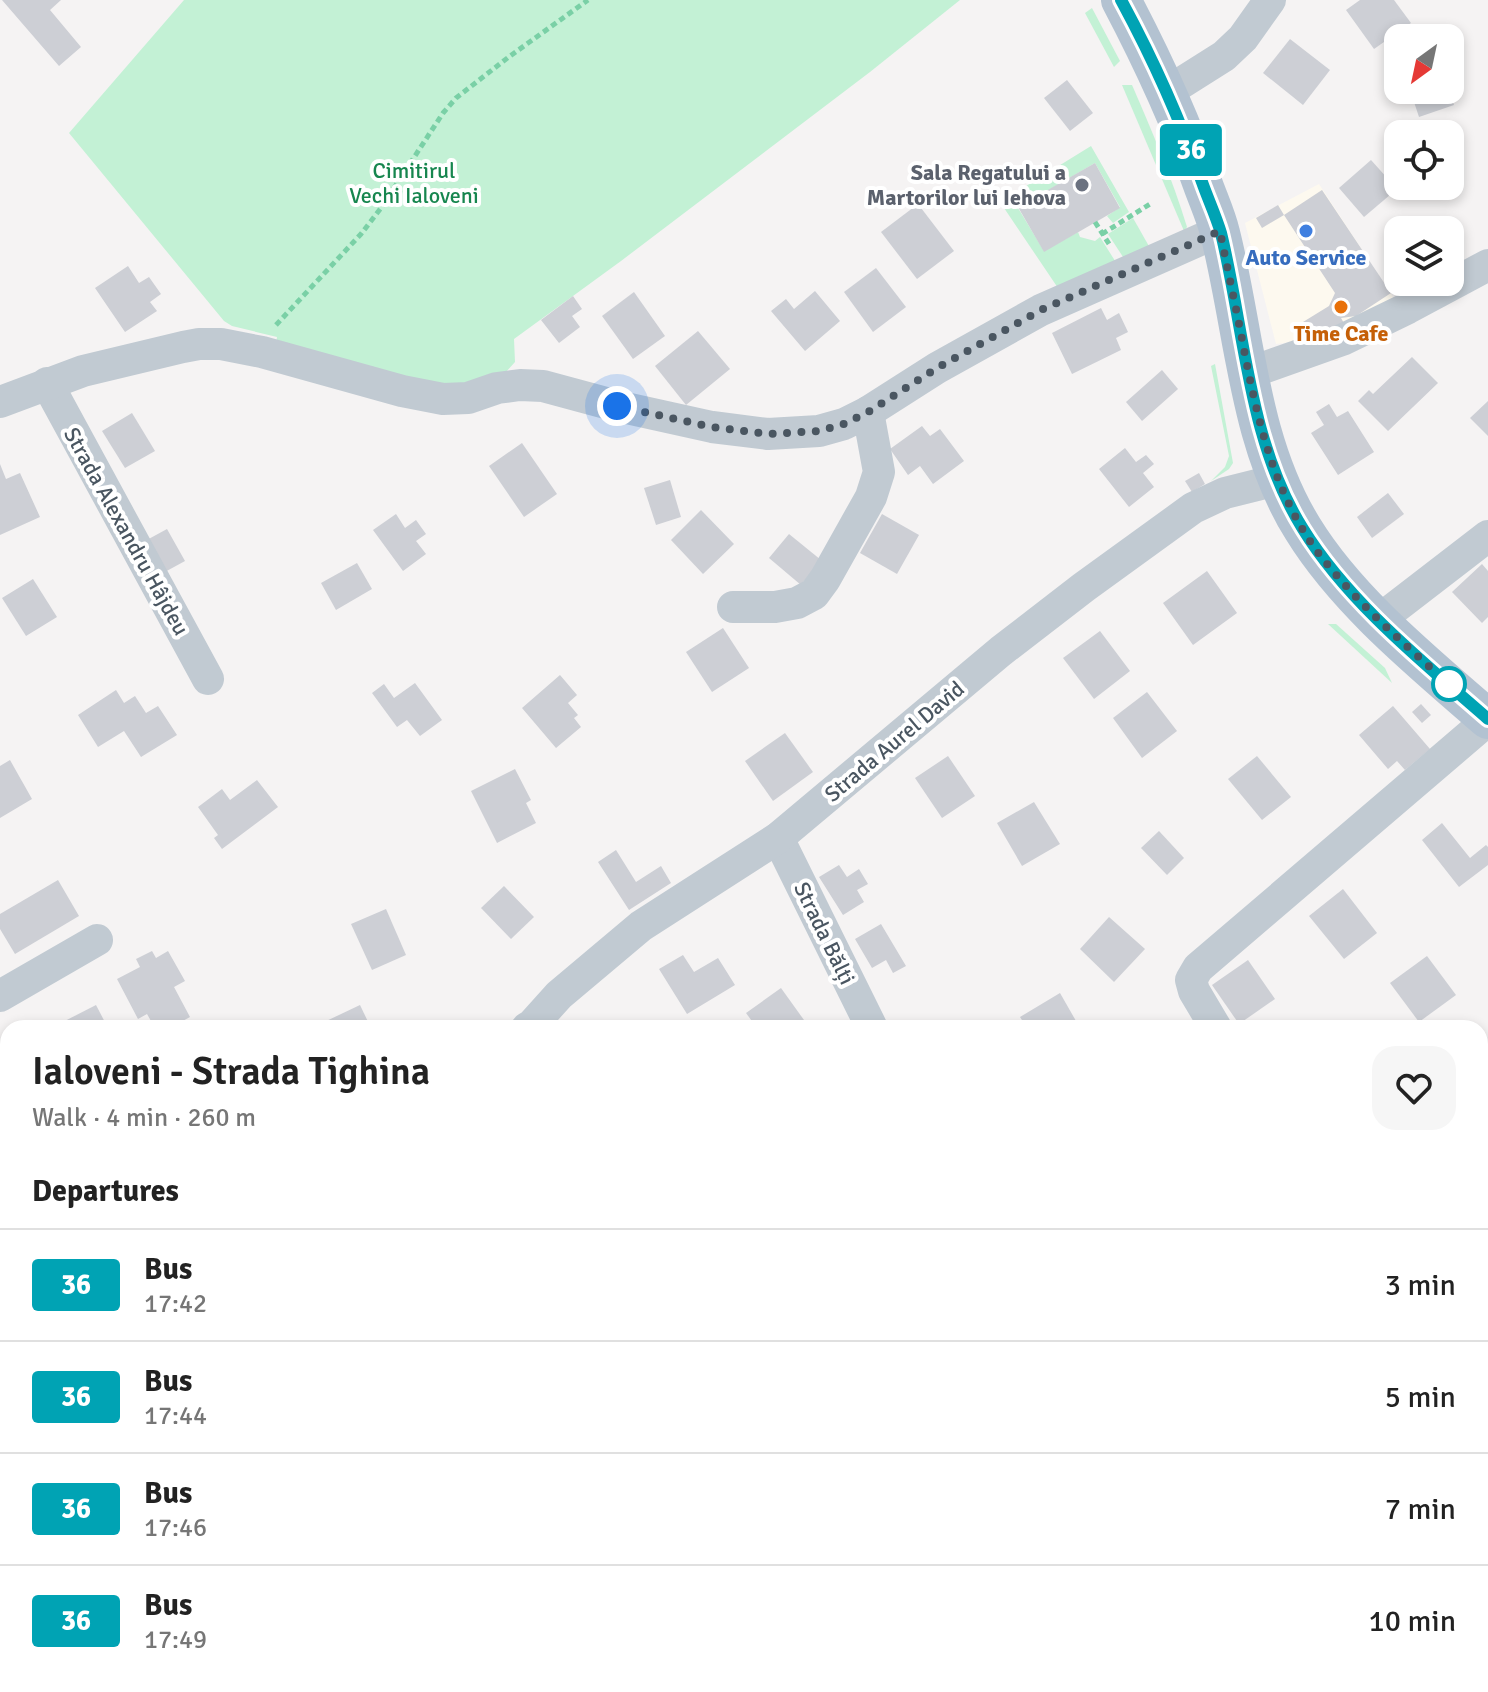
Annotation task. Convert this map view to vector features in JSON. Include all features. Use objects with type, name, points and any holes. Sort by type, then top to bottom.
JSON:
[{"type":"main road","points":[[1121,0],[1167,92],[1220,231],[1260,425],[1277,480],[1301,527],[1326,563],[1379,620],[1488,720]]},
{"type":"street","points":[[1167,92],[1224,56],[1243,38],[1270,0]]},
{"type":"street","points":[[0,402],[83,371],[142,355],[199,344],[221,344],[443,399],[468,398],[497,388],[543,386],[712,427],[768,434],[819,431],[844,424],[868,412],[937,368],[1041,310],[1220,231]]},
{"type":"street","points":[[1249,373],[1342,340],[1488,265]]},
{"type":"street","name":"Strada Alexandru Hâjdeu","points":[[47,383],[208,679]]},
{"type":"street","points":[[733,607],[775,607],[797,603],[814,594],[825,579],[871,497],[879,472],[868,412]]},
{"type":"street","name":"Strada Aurel David","points":[[537,1020],[559,995],[641,926],[778,838],[1001,651],[1084,587],[1193,508],[1225,493],[1277,480]]},
{"type":"street","points":[[1379,620],[1488,536]]},
{"type":"street","points":[[1211,1020],[1191,980],[1198,968],[1488,720]]},
{"type":"street","name":"Strada Bălți","points":[[778,838],[868,1020]]},
{"type":"street","points":[[0,996],[97,940]]},
{"type":"path","points":[[262,352],[277,325],[367,225],[456,98],[588,0]]},
{"type":"path","points":[[1102,234],[1150,204]]},
{"type":"shaded area","points":[[1319,184],[1384,283],[1384,296],[1392,296],[1397,303],[1312,339],[1276,344],[1245,223]]},
{"type":"green space","name":"Cimitirul Vechi Ialoveni","points":[[184,0],[960,0],[870,72],[514,339],[515,362],[505,373],[447,389],[276,344],[277,337],[232,326],[224,321],[69,133]]},
{"type":"green space","points":[[1092,8],[1120,61],[1114,67],[1085,13]]},
{"type":"green space","points":[[1122,85],[1132,85],[1147,120],[1187,227],[1184,231]]},
{"type":"green space","points":[[1091,146],[1129,212],[1113,223],[1107,216],[1120,207],[1095,163],[1018,208],[1044,251],[1078,232],[1080,237],[1095,241],[1100,237],[1117,264],[1060,291],[1000,202]]},
{"type":"green space","points":[[1133,218],[1150,248],[1125,260],[1108,234]]},
{"type":"green space","points":[[1215,364],[1233,463],[1211,481],[1225,467],[1229,456],[1211,366]]},
{"type":"green space","points":[[1328,624],[1336,624],[1385,668],[1392,683]]},
{"type":"building","points":[[2,0],[61,0],[50,10],[81,47],[59,66]]},
{"type":"building","points":[[1360,0],[1394,0],[1411,23],[1384,24],[1384,42],[1374,49],[1346,10]]},
{"type":"building","points":[[1290,39],[1330,70],[1303,105],[1263,73]]},
{"type":"building","points":[[1067,80],[1093,113],[1070,131],[1044,98]]},
{"type":"building","points":[[1415,104],[1454,105],[1419,117]]},
{"type":"building","points":[[1371,160],[1384,174],[1384,200],[1364,217],[1339,188]]},
{"type":"building","name":"Sala Regatului a Martorilor lui Iehova","points":[[1095,163],[1120,208],[1044,252],[1018,207]]},
{"type":"building","points":[[1322,190],[1384,283],[1386,296],[1356,316],[1341,318],[1345,325],[1312,339],[1303,322],[1329,306],[1335,293],[1284,215]]},
{"type":"building","points":[[918,204],[954,251],[917,279],[881,232]]},
{"type":"building","points":[[1278,205],[1284,215],[1262,228],[1256,218]]},
{"type":"building","points":[[128,266],[139,283],[149,277],[161,294],[150,302],[157,311],[125,332],[95,288]]},
{"type":"building","points":[[876,268],[906,307],[873,332],[844,292]]},
{"type":"building","points":[[815,291],[840,321],[805,351],[771,311],[786,299],[794,309]]},
{"type":"building","points":[[634,292],[665,336],[633,359],[602,316]]},
{"type":"building","points":[[573,296],[582,309],[572,316],[580,327],[559,343],[541,320]]},
{"type":"building","points":[[1101,308],[1107,320],[1119,313],[1128,332],[1116,338],[1121,350],[1072,374],[1052,333]]},
{"type":"building","points":[[698,331],[730,369],[686,405],[655,366]]},
{"type":"building","points":[[1412,357],[1438,383],[1388,431],[1358,401],[1369,390],[1373,394]]},
{"type":"building","points":[[1162,370],[1178,389],[1142,421],[1126,402]]},
{"type":"building","points":[[1488,401],[1488,436],[1470,418]]},
{"type":"building","points":[[1329,404],[1337,417],[1348,411],[1374,452],[1338,475],[1311,433],[1324,425],[1316,412]]},
{"type":"building","points":[[132,413],[155,451],[125,468],[102,431]]},
{"type":"building","points":[[922,426],[930,436],[940,429],[964,461],[933,484],[920,466],[908,475],[890,449]]},
{"type":"building","points":[[522,443],[557,494],[524,517],[489,466]]},
{"type":"building","points":[[1125,448],[1136,462],[1146,455],[1154,464],[1143,473],[1154,487],[1129,507],[1099,469]]},
{"type":"building","points":[[0,464],[6,479],[20,473],[40,517],[0,535]]},
{"type":"building","points":[[1199,473],[1205,484],[1192,492],[1185,481]]},
{"type":"building","points":[[670,480],[681,517],[656,525],[644,488]]},
{"type":"building","points":[[1388,493],[1404,514],[1372,538],[1357,517]]},
{"type":"building","points":[[701,510],[734,544],[703,574],[671,540]]},
{"type":"building","points":[[396,514],[405,528],[416,520],[426,534],[416,541],[426,554],[403,571],[373,530]]},
{"type":"building","points":[[882,514],[919,535],[897,574],[860,553]]},
{"type":"building","points":[[167,529],[185,561],[163,573],[145,541]]},
{"type":"building","points":[[789,534],[821,560],[801,585],[769,558]]},
{"type":"building","points":[[357,563],[372,589],[336,610],[321,583]]},
{"type":"building","points":[[1482,564],[1488,571],[1488,617],[1482,623],[1452,592]]},
{"type":"building","points":[[1207,571],[1237,613],[1193,645],[1163,603]]},
{"type":"building","points":[[33,579],[57,617],[26,636],[2,598]]},
{"type":"building","points":[[723,628],[749,668],[712,692],[686,652]]},
{"type":"building","points":[[1100,631],[1130,671],[1094,699],[1063,658]]},
{"type":"building","points":[[560,675],[577,695],[568,703],[578,715],[574,718],[581,727],[556,748],[522,708]]},
{"type":"building","points":[[415,683],[442,720],[420,736],[407,720],[397,727],[372,693],[384,684],[394,698]]},
{"type":"building","points":[[116,690],[124,703],[135,696],[146,713],[158,706],[177,735],[141,757],[124,731],[98,747],[78,715]]},
{"type":"building","points":[[1147,692],[1177,731],[1142,758],[1113,718]]},
{"type":"building","points":[[1421,704],[1431,715],[1422,723],[1412,712]]},
{"type":"building","points":[[1393,706],[1430,749],[1405,770],[1397,761],[1388,769],[1359,735]]},
{"type":"building","points":[[785,733],[813,772],[773,801],[745,761]]},
{"type":"building","points":[[948,756],[975,796],[942,818],[915,778]]},
{"type":"building","points":[[1257,756],[1291,797],[1262,820],[1228,779]]},
{"type":"building","points":[[10,760],[32,799],[0,818],[0,766]]},
{"type":"building","points":[[515,769],[531,800],[526,803],[536,823],[497,843],[471,791]]},
{"type":"building","points":[[257,780],[278,807],[222,849],[214,838],[218,835],[198,807],[222,789],[230,800]]},
{"type":"building","points":[[1034,802],[1060,844],[1022,866],[997,823]]},
{"type":"building","points":[[1442,823],[1470,858],[1486,845],[1488,847],[1488,865],[1459,887],[1422,840]]},
{"type":"building","points":[[1159,831],[1184,858],[1167,875],[1141,848]]},
{"type":"building","points":[[616,850],[636,882],[661,866],[671,883],[629,910],[598,862]]},
{"type":"building","points":[[839,865],[847,877],[859,869],[868,884],[857,890],[864,902],[843,915],[819,877]]},
{"type":"building","points":[[58,880],[79,916],[15,954],[0,929],[0,914]]},
{"type":"building","points":[[504,886],[534,917],[511,939],[481,908]]},
{"type":"building","points":[[1343,889],[1377,933],[1344,959],[1309,916]]},
{"type":"building","points":[[386,909],[406,955],[372,970],[351,924]]},
{"type":"building","points":[[1109,917],[1145,949],[1114,982],[1080,949]]},
{"type":"building","points":[[881,924],[906,966],[893,973],[886,960],[872,968],[855,939]]},
{"type":"building","points":[[152,951],[156,958],[168,951],[185,981],[174,987],[190,1017],[185,1020],[150,1020],[147,1014],[138,1019],[117,979],[140,967],[136,959]]},
{"type":"building","points":[[683,955],[694,972],[718,958],[735,985],[687,1014],[659,969]]},
{"type":"building","points":[[1427,956],[1456,995],[1418,1020],[1390,983]]},
{"type":"building","points":[[1248,960],[1275,999],[1245,1020],[1236,1020],[1212,985]]},
{"type":"building","points":[[781,988],[804,1020],[751,1020],[746,1013]]},
{"type":"building","points":[[1060,993],[1075,1020],[1022,1020],[1020,1017]]},
{"type":"building","points":[[96,1005],[104,1020],[67,1020]]},
{"type":"building","points":[[360,1005],[367,1020],[328,1020]]},
{"type":"bus line","name":"36","points":[[1121,0],[1167,92],[1220,231],[1260,425],[1277,480],[1301,527],[1326,563],[1366,608],[1488,719]]},
{"type":"place","name":"Sala Regatului a Martorilor lui Iehova","points":[[1082,185]]},
{"type":"place","name":"Auto Service","points":[[1306,231]]},
{"type":"place","name":"Time Cafe","points":[[1341,307]]},
{"type":"route","points":[[617,406],[712,427],[768,434],[819,431],[844,424],[1041,310],[1220,231],[1260,425],[1277,480],[1301,527],[1326,563],[1366,608],[1449,684]]}]
